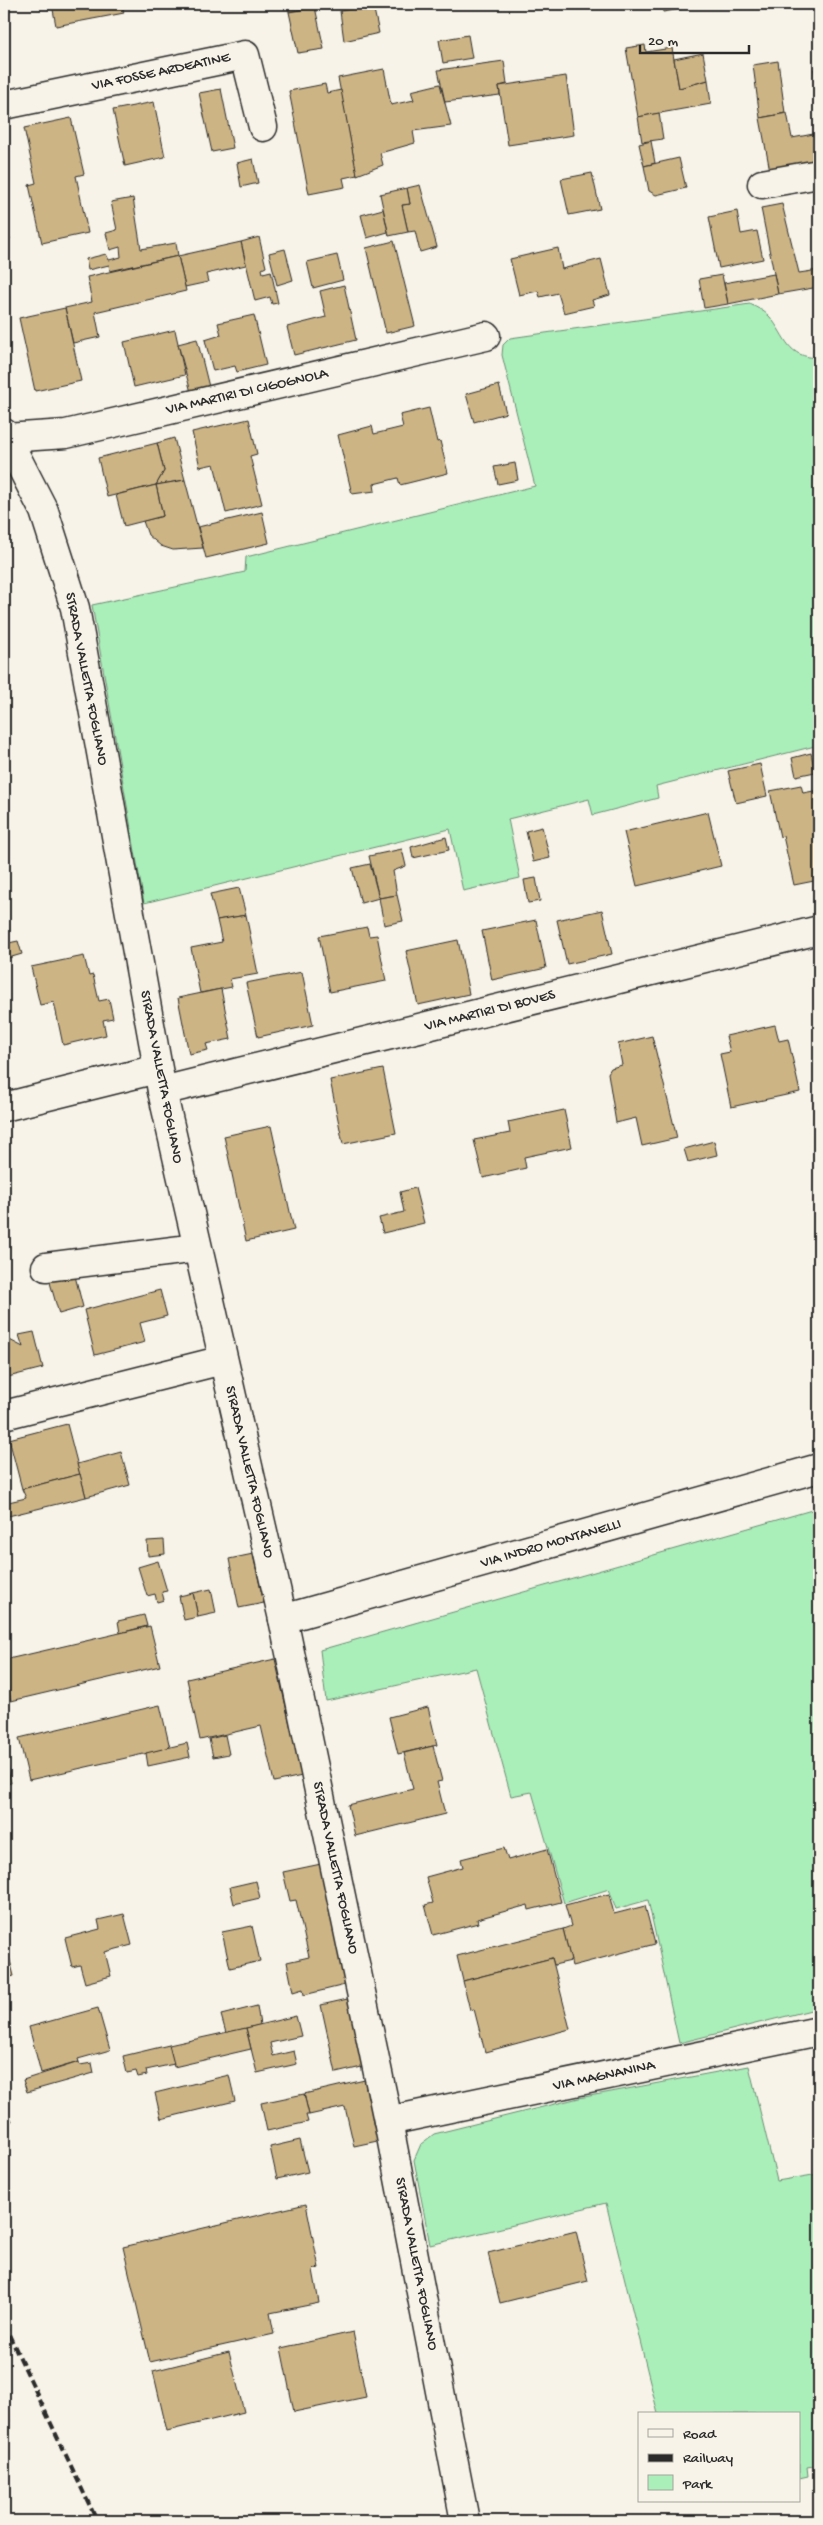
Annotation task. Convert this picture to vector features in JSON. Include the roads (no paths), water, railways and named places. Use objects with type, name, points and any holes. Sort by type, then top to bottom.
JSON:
[{"type":"street","name":"VIA FOSSE ARDEATINE","points":[[4,105],[245,55],[263,127]]},
{"type":"street","points":[[762,184],[819,174]]},
{"type":"street","name":"VIA MARTIRI DI CIGOGNOLA","points":[[5,435],[66,434],[486,336]]},
{"type":"street","name":"STRADA VALLETTA FOGLIANO","points":[[5,435],[44,511],[75,608],[159,1080],[283,1619],[388,2121],[465,2521]]},
{"type":"street","name":"VIA MARTIRI DI BOVES","points":[[4,1107],[159,1080],[819,930]]},
{"type":"street","points":[[46,1267],[197,1248]]},
{"type":"street","points":[[4,1415],[223,1360]]},
{"type":"street","name":"VIA INDRO MONTANELLI","points":[[283,1619],[819,1468]]},
{"type":"street","name":"VIA MAGNANINA","points":[[388,2121],[819,2031]]},
{"type":"railway","points":[[4,2324],[97,2521]]}]
